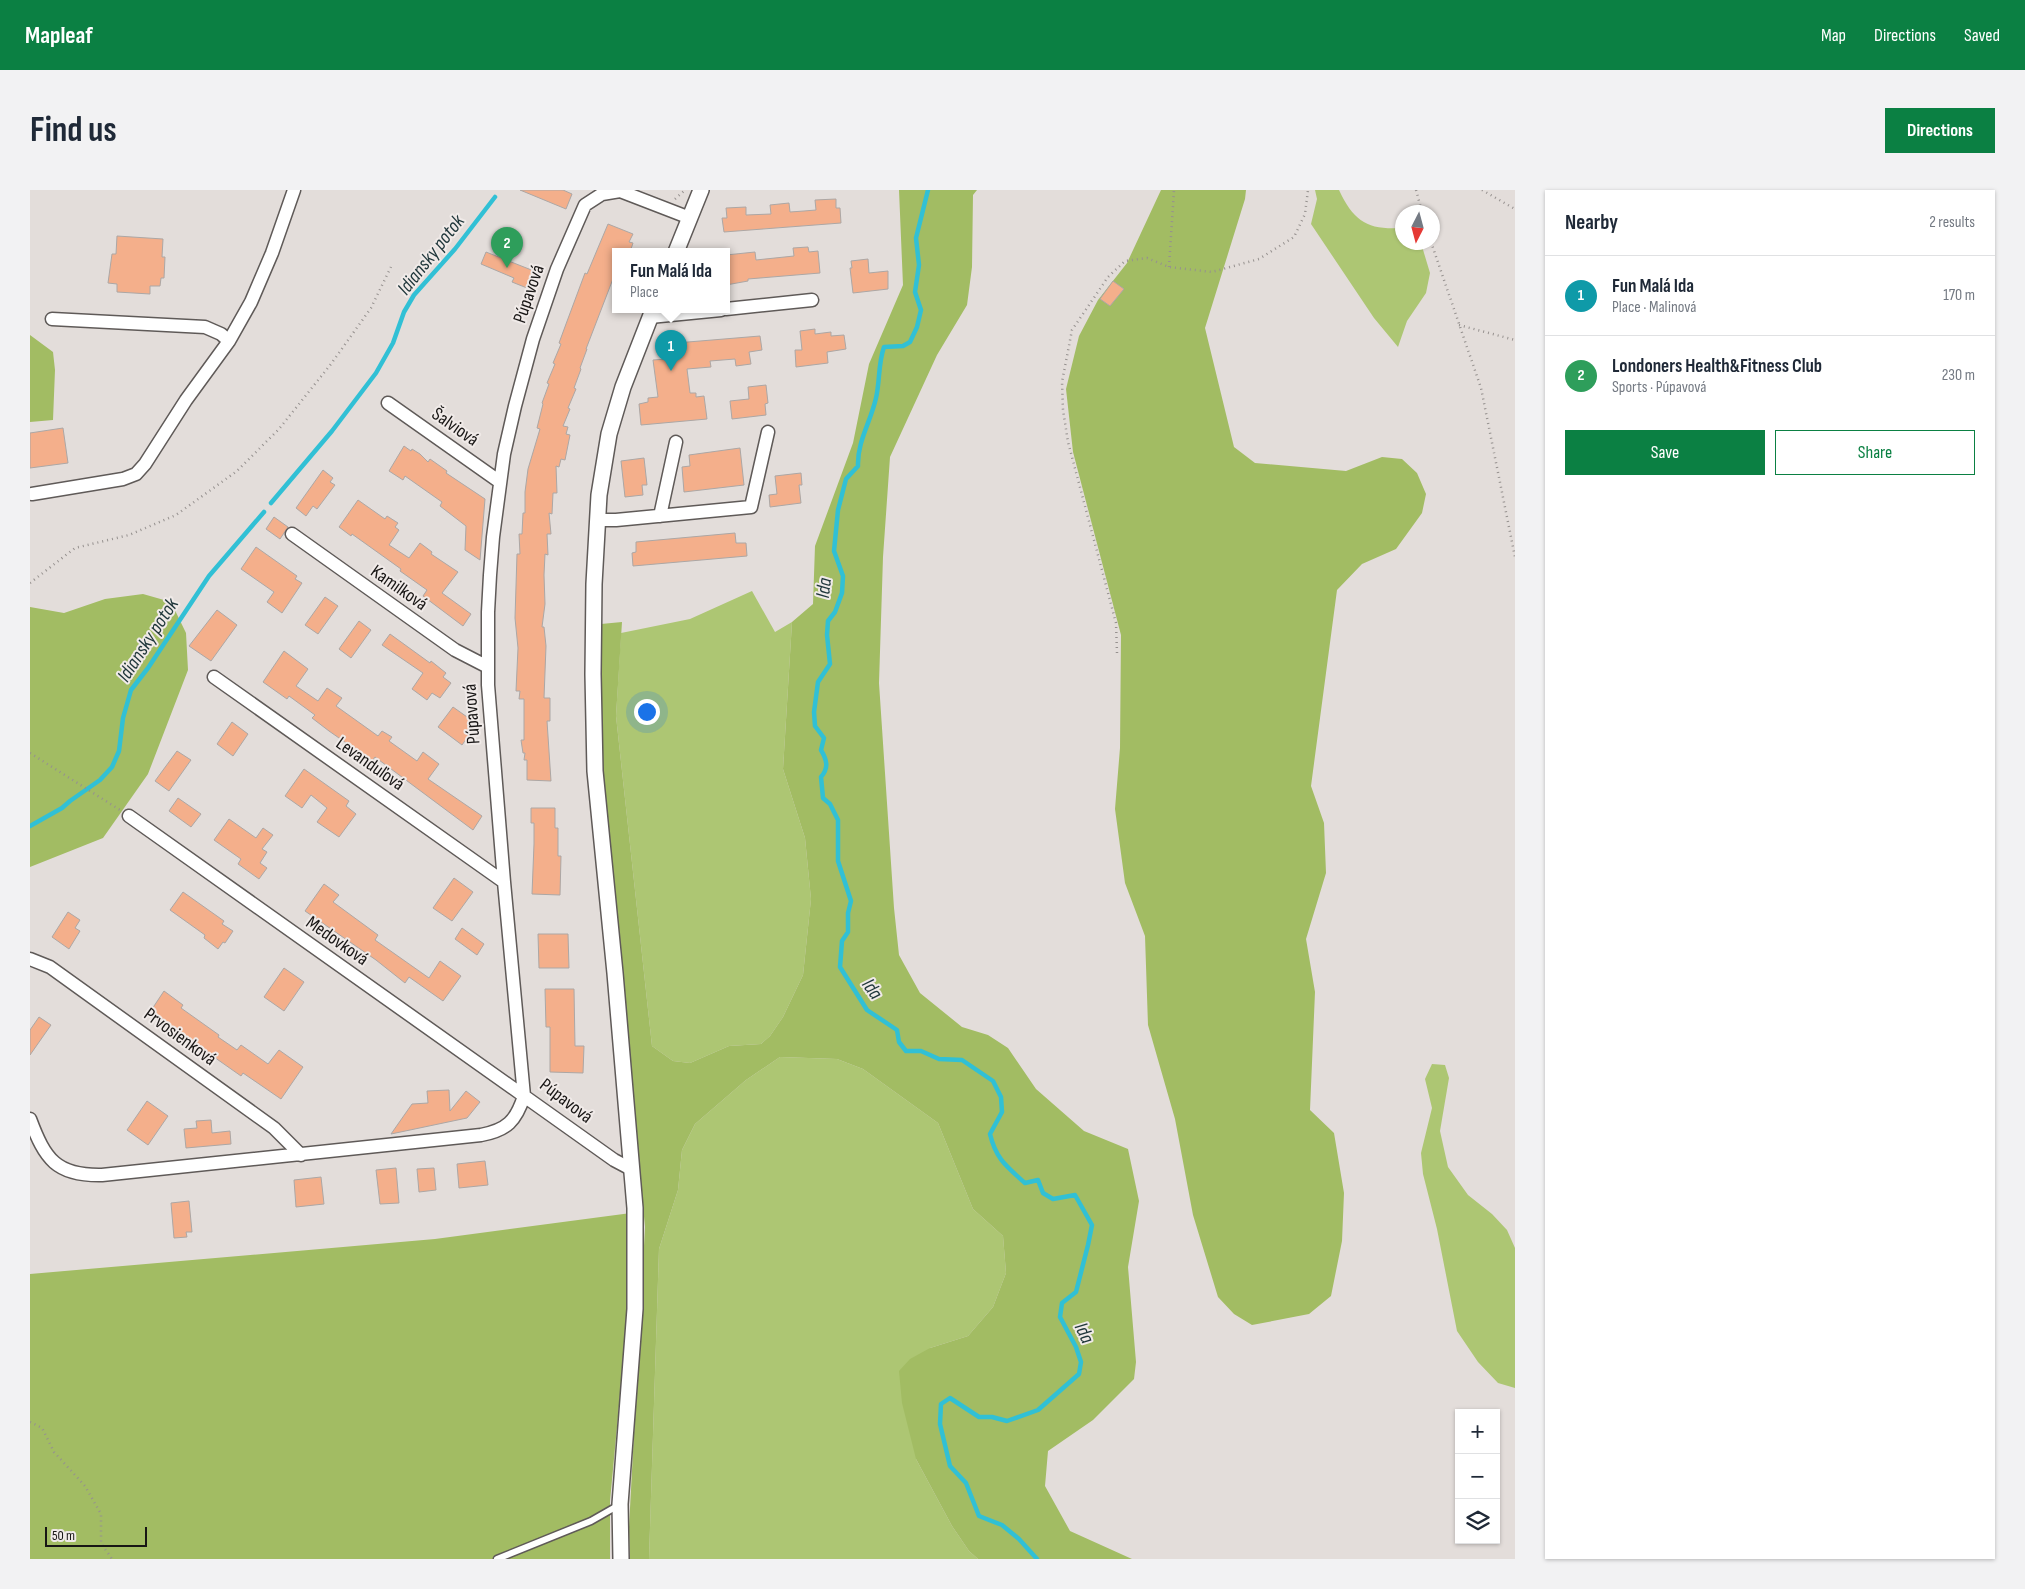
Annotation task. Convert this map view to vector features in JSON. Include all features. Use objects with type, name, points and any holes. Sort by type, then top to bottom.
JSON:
[{"type":"street","points":[[32,494],[123,480],[136,474],[145,464],[186,400],[230,341],[251,302],[272,253],[294,190]]},
{"type":"street","points":[[678,248],[701,190]]},
{"type":"street","points":[[618,191],[690,218]]},
{"type":"street","name":"Púpavová","points":[[618,191],[602,194],[592,199],[581,212],[557,269],[533,339],[514,406],[500,482],[490,575],[488,667],[504,882],[524,1096],[614,1160],[631,1169]]},
{"type":"street","points":[[730,309],[812,300]]},
{"type":"street","points":[[621,1559],[620,1504],[635,1309],[634,1208],[616,973],[594,757],[593,674],[597,520],[603,464],[609,434],[623,387],[651,314],[668,313]]},
{"type":"street","points":[[52,319],[205,326],[222,334],[230,341]]},
{"type":"street","name":"Šalviová","points":[[388,403],[500,482]]},
{"type":"street","points":[[597,520],[751,508],[768,432]]},
{"type":"street","points":[[660,516],[676,442]]},
{"type":"street","name":"Kamilková","points":[[292,534],[455,650],[488,667]]},
{"type":"street","name":"Levanduľová","points":[[214,677],[504,882]]},
{"type":"street","name":"Medovková","points":[[129,816],[524,1096]]},
{"type":"street","name":"Prvosienková","points":[[30,959],[50,967],[274,1128],[301,1155]]},
{"type":"street","points":[[30,1119],[41,1147],[63,1169],[84,1174],[102,1175],[446,1140],[493,1133],[502,1130],[511,1123],[520,1109],[524,1096]]},
{"type":"lane","points":[[497,1559],[591,1521],[620,1504]]},
{"type":"path","points":[[1169,267],[1174,190]]},
{"type":"path","points":[[1118,653],[1116,624],[1068,442],[1063,410],[1062,382],[1072,330],[1108,277],[1125,261],[1147,258],[1169,267],[1212,272],[1259,259],[1294,237],[1305,214],[1308,190]]},
{"type":"path","points":[[1416,190],[1420,205]]},
{"type":"path","points":[[1482,190],[1515,209]]},
{"type":"path","points":[[1434,250],[1481,388],[1515,557]]},
{"type":"path","points":[[30,583],[75,548],[129,535],[176,515],[237,471],[279,429],[331,364],[371,308],[391,268]]},
{"type":"path","points":[[1459,325],[1515,340]]},
{"type":"path","points":[[30,753],[129,816]]},
{"type":"path","points":[[30,1422],[42,1428],[54,1452],[85,1486],[101,1514],[101,1543],[112,1559]]},
{"type":"green space","points":[[899,190],[977,190],[973,195],[972,267],[967,305],[937,355],[890,457],[883,557],[879,683],[894,908],[899,955],[920,993],[962,1027],[988,1035],[1008,1048],[1036,1089],[1084,1131],[1128,1149],[1139,1201],[1128,1267],[1136,1362],[1134,1379],[1093,1420],[1048,1451],[1045,1486],[1070,1531],[1132,1559],[978,1559],[969,1551],[952,1526],[916,1459],[902,1403],[899,1371],[910,1359],[930,1348],[968,1336],[993,1307],[1006,1273],[1003,1236],[973,1209],[938,1123],[863,1069],[837,1059],[780,1057],[746,1080],[695,1124],[682,1150],[678,1190],[659,1249],[649,1559],[630,1559],[629,1527],[645,1227],[602,772],[600,720],[601,624],[622,622],[616,716],[652,1046],[673,1061],[690,1063],[729,1046],[761,1044],[770,1036],[783,1017],[803,975],[811,899],[805,838],[783,769],[792,622],[813,604],[815,546],[853,443],[869,364],[903,285]]},
{"type":"green space","points":[[1161,190],[1246,190],[1245,199],[1205,328],[1234,447],[1255,463],[1346,471],[1382,457],[1402,459],[1417,473],[1426,494],[1422,513],[1396,549],[1362,564],[1337,590],[1311,786],[1324,823],[1326,873],[1306,939],[1315,992],[1310,1110],[1334,1133],[1344,1193],[1342,1241],[1331,1296],[1309,1314],[1252,1325],[1234,1314],[1218,1297],[1193,1215],[1175,1119],[1148,1025],[1145,936],[1125,883],[1115,809],[1120,748],[1121,635],[1073,452],[1066,389],[1079,336],[1098,300],[1127,263]]},
{"type":"green space","points":[[1315,190],[1339,190],[1350,210],[1363,222],[1380,227],[1395,228],[1395,250],[1423,250],[1430,273],[1426,293],[1407,321],[1398,347],[1374,318],[1311,224],[1317,199]]},
{"type":"green space","points":[[30,335],[53,352],[55,370],[53,420],[30,422]]},
{"type":"green space","points":[[752,591],[775,632],[792,622],[783,769],[805,838],[811,899],[803,975],[783,1017],[770,1036],[761,1044],[729,1046],[690,1063],[673,1061],[652,1046],[616,716],[621,633],[690,619]]},
{"type":"green space","points":[[143,594],[171,602],[186,633],[188,670],[148,774],[103,838],[30,867],[30,607],[64,613],[105,599]]},
{"type":"green space","points":[[780,1057],[837,1059],[863,1069],[938,1123],[973,1209],[1003,1236],[1006,1273],[993,1307],[968,1336],[930,1348],[916,1459],[952,1526],[969,1551],[978,1559],[649,1559],[659,1249],[678,1190],[682,1150],[695,1124],[746,1080]]},
{"type":"green space","points":[[1432,1064],[1445,1065],[1449,1078],[1440,1131],[1448,1167],[1468,1195],[1492,1214],[1507,1230],[1515,1248],[1515,1388],[1498,1383],[1478,1362],[1457,1331],[1437,1229],[1423,1174],[1421,1153],[1432,1108],[1425,1079]]},
{"type":"green space","points":[[631,1213],[628,1310],[610,1501],[610,1559],[30,1559],[30,1274],[435,1239]]},
{"type":"building","points":[[520,190],[563,190],[572,194],[566,209]]},
{"type":"building","points":[[836,199],[836,208],[840,208],[841,223],[724,232],[722,218],[727,218],[726,208],[746,207],[746,215],[771,214],[770,205],[789,203],[790,212],[816,210],[815,200]]},
{"type":"building","points":[[608,224],[633,234],[629,242],[633,243],[631,248],[612,248],[612,281],[586,349],[574,388],[576,389],[563,426],[568,427],[566,434],[570,435],[565,460],[561,459],[559,467],[556,466],[557,493],[553,493],[552,514],[549,513],[551,534],[547,534],[548,555],[545,554],[545,604],[542,627],[544,627],[546,646],[544,698],[550,698],[550,721],[547,721],[551,781],[527,780],[527,760],[524,760],[525,753],[523,753],[521,740],[524,740],[524,699],[519,699],[520,691],[516,691],[518,648],[515,618],[517,554],[520,554],[519,534],[522,534],[523,513],[525,513],[528,469],[540,429],[537,428],[542,403],[549,384],[547,383],[561,344],[559,343],[585,273],[587,274]]},
{"type":"building","points":[[117,236],[163,239],[162,257],[165,257],[164,278],[161,278],[160,286],[150,286],[150,294],[117,292],[117,284],[108,283],[112,254],[116,254]]},
{"type":"building","points":[[808,247],[809,252],[818,251],[820,273],[748,279],[748,281],[730,284],[730,255],[755,252],[756,260],[794,256],[793,248]]},
{"type":"building","points":[[486,252],[534,271],[527,288],[512,282],[514,278],[481,264]]},
{"type":"building","points":[[868,259],[869,273],[888,271],[888,289],[853,293],[851,261]]},
{"type":"building","points":[[1113,281],[1124,289],[1110,306],[1100,299]]},
{"type":"building","points":[[815,329],[815,334],[831,332],[831,336],[844,335],[846,349],[827,352],[828,363],[796,367],[795,350],[802,350],[800,331]]},
{"type":"building","points":[[760,336],[762,350],[749,352],[751,364],[736,366],[735,359],[710,361],[711,367],[687,369],[690,393],[696,393],[696,397],[704,396],[707,419],[641,425],[639,404],[648,402],[648,398],[658,397],[653,360],[666,359],[664,344]]},
{"type":"building","points":[[766,385],[768,403],[765,404],[766,415],[732,419],[730,401],[749,399],[748,387]]},
{"type":"building","points":[[63,428],[68,463],[30,468],[30,433]]},
{"type":"building","points":[[404,446],[420,454],[428,462],[430,459],[447,471],[446,473],[485,499],[480,560],[465,550],[466,526],[440,506],[442,502],[405,476],[403,480],[389,471]]},
{"type":"building","points":[[740,448],[744,485],[684,492],[682,467],[690,466],[689,455]]},
{"type":"building","points":[[644,458],[647,485],[642,485],[643,495],[625,497],[621,461]]},
{"type":"building","points":[[323,470],[333,478],[330,482],[335,485],[317,509],[313,506],[306,516],[296,508]]},
{"type":"building","points":[[801,473],[802,485],[799,485],[801,503],[770,507],[769,495],[777,494],[775,476]]},
{"type":"building","points":[[358,500],[385,519],[387,516],[398,523],[395,527],[399,530],[389,545],[409,558],[420,543],[432,552],[431,554],[458,572],[442,593],[471,614],[463,626],[423,596],[427,590],[400,571],[401,569],[339,527]]},
{"type":"building","points":[[274,517],[288,527],[280,539],[266,529]]},
{"type":"building","points":[[735,533],[736,543],[746,543],[747,556],[633,566],[632,553],[636,552],[636,542]]},
{"type":"building","points":[[256,547],[297,576],[295,579],[302,583],[282,613],[267,602],[274,592],[241,569]]},
{"type":"building","points":[[325,597],[338,606],[318,634],[305,625]]},
{"type":"building","points":[[217,610],[237,625],[211,661],[189,646]]},
{"type":"building","points":[[359,621],[371,630],[351,658],[339,649]]},
{"type":"building","points":[[390,634],[446,673],[443,677],[451,683],[440,698],[432,693],[427,700],[412,689],[423,673],[382,645]]},
{"type":"building","points":[[284,651],[308,669],[296,686],[318,701],[327,688],[342,698],[336,706],[378,736],[382,731],[392,737],[389,741],[417,761],[423,752],[439,764],[428,779],[482,816],[473,830],[375,757],[372,761],[329,731],[312,718],[315,715],[289,696],[287,699],[263,682]]},
{"type":"building","points":[[453,707],[477,724],[462,745],[438,727]]},
{"type":"building","points":[[232,722],[248,734],[233,756],[217,744]]},
{"type":"building","points":[[177,751],[191,760],[169,791],[155,781]]},
{"type":"building","points":[[304,769],[349,801],[346,806],[356,814],[339,837],[317,822],[327,808],[311,795],[302,808],[285,796]]},
{"type":"building","points":[[178,798],[201,814],[191,827],[169,811]]},
{"type":"building","points":[[531,808],[555,808],[555,828],[558,828],[558,856],[561,856],[560,895],[532,894],[534,823],[531,823]]},
{"type":"building","points":[[229,819],[256,838],[263,828],[273,835],[262,849],[267,852],[260,863],[267,868],[259,879],[238,864],[241,859],[214,840]]},
{"type":"building","points":[[454,878],[473,892],[452,921],[433,908]]},
{"type":"building","points":[[324,884],[339,895],[333,902],[378,935],[375,940],[429,978],[440,961],[461,976],[443,1001],[409,977],[405,983],[376,960],[305,911]]},
{"type":"building","points":[[183,892],[224,921],[222,924],[233,931],[225,943],[223,942],[218,949],[204,938],[205,935],[170,910]]},
{"type":"building","points":[[68,912],[80,920],[75,928],[80,931],[69,949],[52,937]]},
{"type":"building","points":[[462,928],[484,944],[477,955],[455,939]]},
{"type":"building","points":[[538,934],[568,934],[569,968],[539,968]]},
{"type":"building","points":[[284,968],[304,982],[284,1011],[264,997]]},
{"type":"building","points":[[545,989],[574,989],[575,1046],[584,1046],[583,1073],[550,1072],[550,1027],[546,1027]]},
{"type":"building","points":[[164,991],[183,1005],[181,1008],[237,1050],[241,1045],[268,1064],[279,1050],[303,1067],[281,1099],[243,1073],[241,1076],[150,1012]]},
{"type":"building","points":[[39,1017],[51,1025],[30,1055],[30,1030]]},
{"type":"building","points":[[449,1090],[450,1111],[466,1091],[480,1102],[467,1118],[391,1134],[412,1104],[428,1103],[427,1091]]},
{"type":"building","points":[[147,1101],[168,1116],[148,1145],[127,1130]]},
{"type":"building","points":[[211,1120],[212,1133],[230,1131],[231,1144],[186,1148],[184,1129],[197,1128],[196,1121]]},
{"type":"building","points":[[485,1161],[488,1185],[459,1188],[457,1164]]},
{"type":"building","points":[[396,1168],[399,1203],[380,1204],[376,1170]]},
{"type":"building","points":[[434,1168],[436,1190],[419,1192],[417,1169]]},
{"type":"building","points":[[321,1177],[324,1204],[296,1207],[294,1180]]},
{"type":"building","points":[[189,1201],[192,1232],[186,1232],[187,1237],[174,1238],[171,1203]]},
{"type":"waterway","name":"Ida","points":[[928,190],[916,238],[919,265],[915,292],[921,310],[917,327],[910,342],[903,346],[884,347],[876,398],[862,440],[858,466],[846,479],[838,510],[834,551],[843,576],[842,593],[835,612],[828,621],[827,635],[830,664],[818,682],[814,712],[815,726],[824,738],[821,750],[826,764],[821,777],[823,798],[830,804],[838,820],[838,861],[851,901],[848,913],[848,932],[842,941],[840,967],[867,1010],[897,1030],[899,1042],[906,1051],[921,1051],[939,1059],[962,1060],[993,1081],[1001,1097],[1002,1112],[990,1134],[992,1143],[999,1156],[1007,1167],[1025,1183],[1038,1180],[1043,1193],[1053,1199],[1075,1195],[1092,1225],[1076,1292],[1062,1303],[1060,1317],[1076,1347],[1081,1362],[1079,1374],[1038,1410],[1007,1421],[992,1417],[979,1417],[950,1398],[941,1404],[940,1424],[950,1466],[966,1483],[979,1516],[1002,1525],[1019,1539],[1037,1559]]},
{"type":"waterway","name":"Idiansky potok","points":[[271,503],[332,431],[376,373],[393,343],[404,312],[414,295],[455,249],[495,197]]},
{"type":"waterway","name":"Idiansky potok","points":[[30,826],[62,808],[100,780],[112,767],[119,751],[123,718],[131,690],[148,668],[209,576],[264,512]]},
{"type":"place","name":"Londoners Health&Fitness Club","points":[[507,268]]},
{"type":"place","name":"Fun Malá Ida","points":[[671,371]]}]
